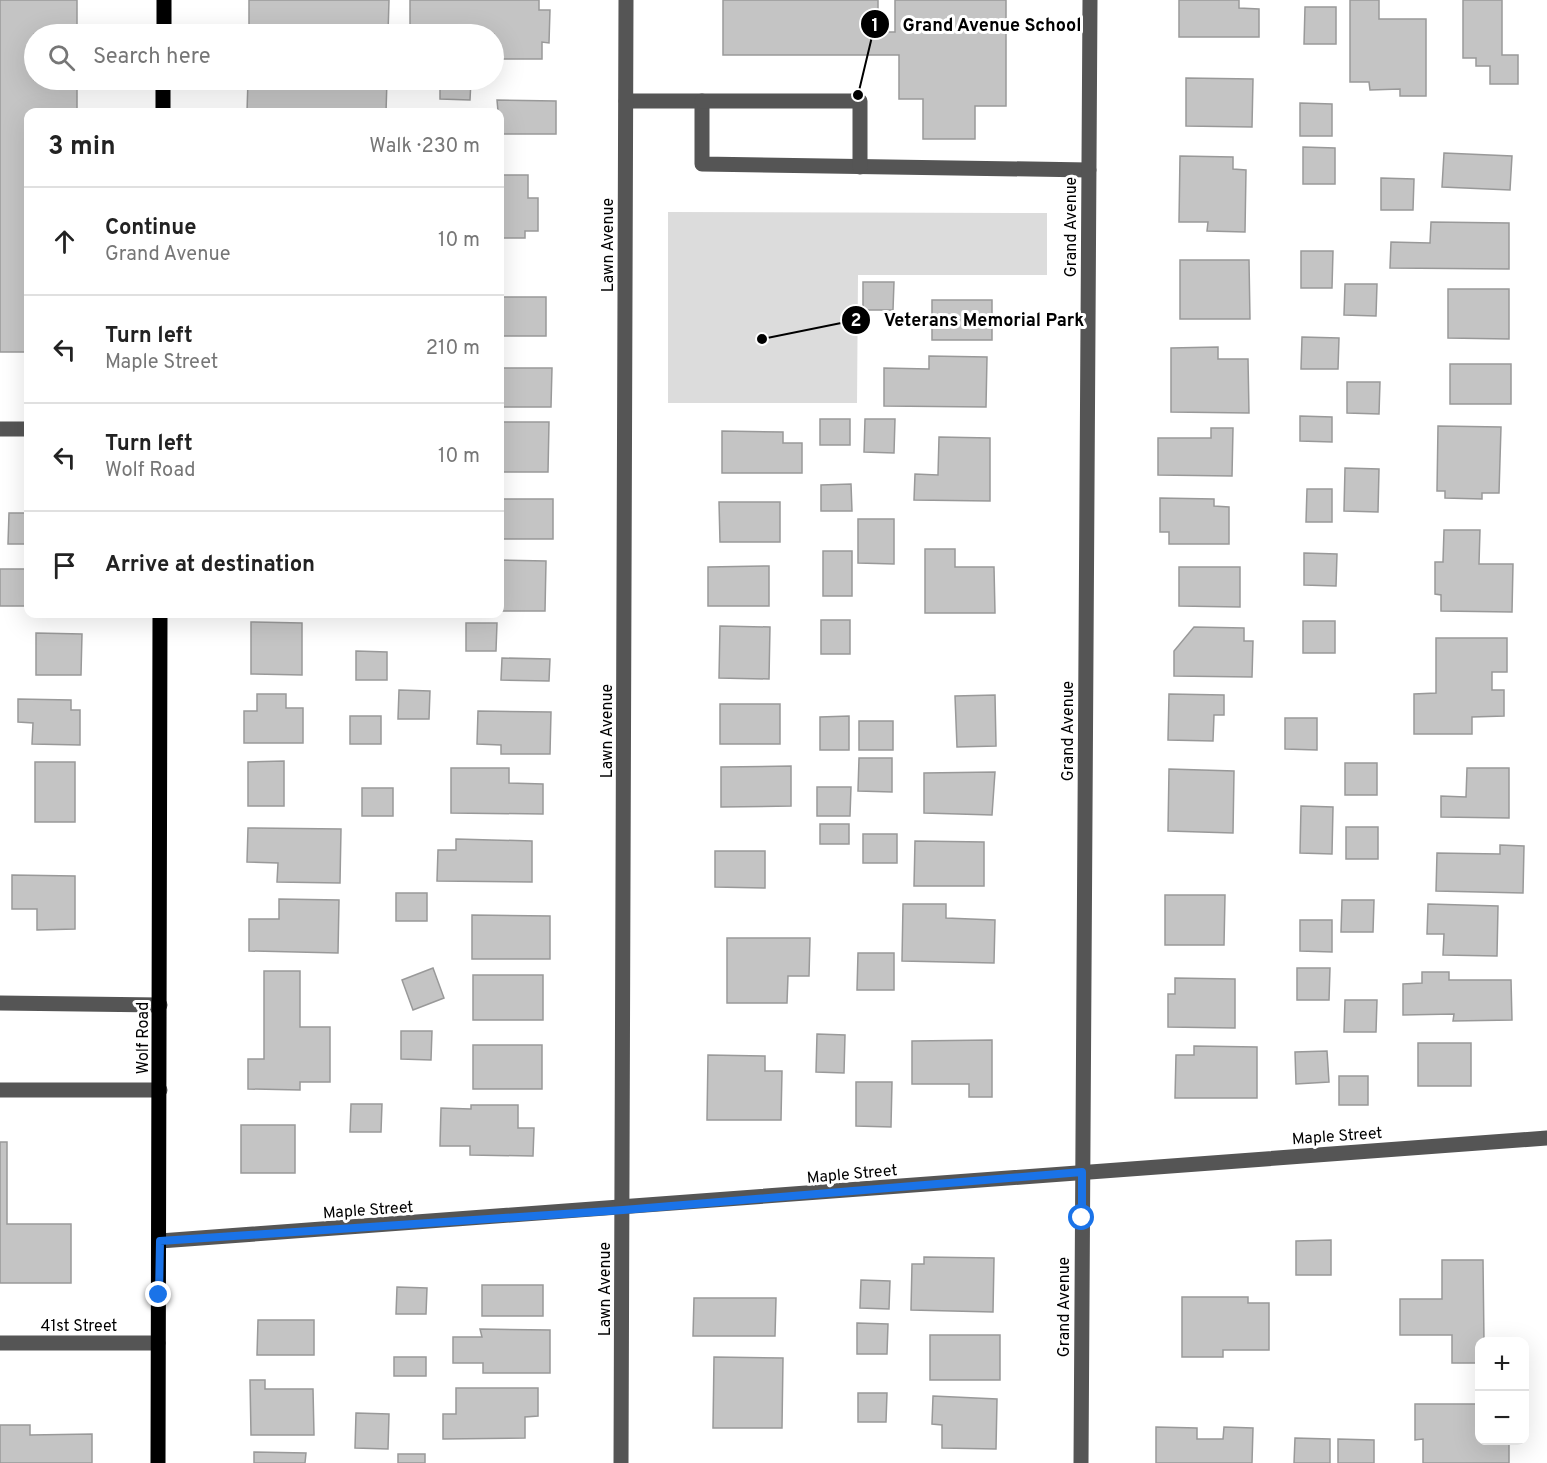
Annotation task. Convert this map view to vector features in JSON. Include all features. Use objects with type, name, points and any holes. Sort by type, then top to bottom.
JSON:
[{"type":"main road","points":[[164,0],[164,24]]},
{"type":"main road","points":[[163,90],[163,108]]},
{"type":"main road","name":"Wolf Road","points":[[158,1463],[160,618]]},
{"type":"street","name":"Lawn Avenue","points":[[621,1463],[626,0]]},
{"type":"street","name":"Grand Avenue","points":[[1081,1463],[1090,0]]},
{"type":"street","points":[[626,101],[860,102],[860,167]]},
{"type":"street","points":[[702,102],[702,164],[1089,170]]},
{"type":"street","points":[[0,429],[24,429]]},
{"type":"street","points":[[0,1003],[160,1005]]},
{"type":"street","points":[[0,1090],[160,1090]]},
{"type":"street","name":"Maple Street","points":[[160,1241],[623,1210],[1082,1172],[1547,1138]]},
{"type":"street","name":"41st Street","points":[[0,1343],[159,1343]]},
{"type":"shaded area","points":[[668,212],[1047,213],[1047,275],[858,275],[857,403],[668,403]]},
{"type":"building","points":[[0,0],[77,0],[77,24],[24,24],[24,90],[77,90],[77,108],[24,108],[24,352],[0,352]]},
{"type":"building","points":[[249,0],[389,0],[388,24],[249,24]]},
{"type":"building","points":[[410,0],[539,0],[539,10],[550,10],[549,43],[542,42],[542,59],[504,59],[504,24],[410,24]]},
{"type":"building","points":[[723,0],[878,0],[878,32],[895,32],[895,0],[1006,0],[1006,106],[975,106],[975,139],[923,139],[923,99],[899,99],[899,55],[723,55]]},
{"type":"building","points":[[1179,0],[1239,0],[1239,8],[1259,9],[1259,37],[1179,37]]},
{"type":"building","points":[[1350,0],[1379,0],[1379,19],[1426,19],[1426,96],[1400,96],[1400,89],[1370,90],[1369,82],[1350,82]]},
{"type":"building","points":[[1463,0],[1502,0],[1502,55],[1518,55],[1518,84],[1490,84],[1490,66],[1476,66],[1476,58],[1463,58]]},
{"type":"building","points":[[1305,7],[1336,7],[1336,44],[1304,44]]},
{"type":"building","points":[[1186,78],[1253,79],[1252,127],[1186,126]]},
{"type":"building","points":[[248,90],[387,90],[386,108],[247,108]]},
{"type":"building","points":[[440,90],[470,90],[470,100],[440,99]]},
{"type":"building","points":[[497,100],[556,101],[556,134],[504,134],[504,108],[498,108]]},
{"type":"building","points":[[1300,103],[1332,104],[1332,136],[1300,136]]},
{"type":"building","points":[[1303,147],[1335,148],[1335,184],[1303,184]]},
{"type":"building","points":[[1444,153],[1512,156],[1510,190],[1442,187]]},
{"type":"building","points":[[1180,156],[1233,157],[1233,169],[1246,170],[1245,232],[1207,231],[1208,222],[1179,222]]},
{"type":"building","points":[[504,175],[528,175],[528,198],[538,198],[538,231],[525,231],[525,238],[504,238]]},
{"type":"building","points":[[1381,178],[1414,179],[1413,210],[1381,210]]},
{"type":"building","points":[[1431,222],[1509,223],[1509,269],[1390,268],[1391,242],[1430,243]]},
{"type":"building","points":[[1301,251],[1333,251],[1332,288],[1301,288]]},
{"type":"building","points":[[1180,260],[1249,260],[1250,319],[1180,319]]},
{"type":"building","points":[[863,282],[894,282],[893,310],[863,310]]},
{"type":"building","points":[[1345,284],[1377,284],[1376,316],[1344,315]]},
{"type":"building","points":[[1448,289],[1509,289],[1509,339],[1448,338]]},
{"type":"building","points":[[504,297],[546,297],[546,336],[504,336]]},
{"type":"building","points":[[932,300],[992,300],[992,340],[932,340]]},
{"type":"building","points":[[1302,337],[1339,338],[1338,369],[1301,369]]},
{"type":"building","points":[[1218,347],[1218,359],[1248,359],[1249,413],[1171,412],[1171,348]]},
{"type":"building","points":[[929,356],[987,357],[986,407],[884,406],[884,368],[929,369]]},
{"type":"building","points":[[1450,364],[1511,364],[1511,404],[1450,404]]},
{"type":"building","points":[[504,368],[552,368],[551,407],[504,407]]},
{"type":"building","points":[[1347,382],[1380,382],[1379,414],[1347,413]]},
{"type":"building","points":[[1300,416],[1332,417],[1332,442],[1300,441]]},
{"type":"building","points":[[820,419],[850,419],[850,445],[820,445]]},
{"type":"building","points":[[865,419],[895,419],[894,453],[864,452]]},
{"type":"building","points":[[504,422],[549,422],[548,472],[504,472]]},
{"type":"building","points":[[1438,426],[1501,427],[1499,493],[1482,493],[1482,499],[1445,498],[1445,491],[1437,491]]},
{"type":"building","points":[[1211,428],[1233,428],[1232,476],[1158,475],[1158,438],[1211,438]]},
{"type":"building","points":[[722,431],[783,432],[783,443],[802,443],[802,473],[722,473]]},
{"type":"building","points":[[939,437],[990,438],[990,501],[914,500],[915,474],[938,475]]},
{"type":"building","points":[[1345,468],[1379,469],[1378,512],[1344,511]]},
{"type":"building","points":[[851,484],[852,511],[821,511],[821,485]]},
{"type":"building","points":[[1307,489],[1332,489],[1332,522],[1306,522]]},
{"type":"building","points":[[1160,498],[1214,499],[1214,506],[1229,507],[1229,544],[1169,544],[1169,532],[1160,532]]},
{"type":"building","points":[[504,499],[553,499],[553,539],[504,539]]},
{"type":"building","points":[[719,502],[780,502],[780,542],[720,542]]},
{"type":"building","points":[[9,513],[24,513],[24,544],[8,544]]},
{"type":"building","points":[[858,519],[894,519],[894,564],[858,563]]},
{"type":"building","points":[[1444,530],[1480,530],[1479,564],[1513,564],[1512,612],[1441,611],[1441,595],[1435,594],[1435,562],[1443,562]]},
{"type":"building","points":[[925,549],[955,549],[955,567],[994,567],[995,613],[925,613]]},
{"type":"building","points":[[823,551],[852,551],[852,596],[823,596]]},
{"type":"building","points":[[1304,553],[1337,554],[1336,586],[1304,585]]},
{"type":"building","points":[[504,560],[546,561],[545,611],[504,611]]},
{"type":"building","points":[[769,566],[769,606],[708,606],[708,567]]},
{"type":"building","points":[[1179,567],[1240,567],[1240,607],[1179,606]]},
{"type":"building","points":[[0,569],[24,569],[24,606],[0,606]]},
{"type":"building","points":[[821,620],[850,620],[850,654],[821,654]]},
{"type":"building","points":[[1303,621],[1335,621],[1335,653],[1303,653]]},
{"type":"building","points":[[251,622],[302,623],[302,675],[251,674]]},
{"type":"building","points":[[466,623],[497,623],[496,651],[466,651]]},
{"type":"building","points":[[720,626],[770,627],[769,679],[719,678]]},
{"type":"building","points":[[1194,627],[1244,628],[1244,641],[1253,641],[1252,677],[1174,676],[1174,651]]},
{"type":"building","points":[[36,633],[82,634],[81,675],[36,675]]},
{"type":"building","points":[[1436,638],[1507,638],[1507,672],[1492,672],[1492,690],[1504,690],[1504,716],[1472,717],[1472,734],[1414,734],[1414,694],[1436,693]]},
{"type":"building","points":[[356,651],[387,652],[387,680],[356,680]]},
{"type":"building","points":[[502,658],[550,659],[549,681],[501,680]]},
{"type":"building","points":[[399,690],[430,691],[429,719],[398,719]]},
{"type":"building","points":[[257,694],[286,694],[286,708],[303,708],[303,743],[244,743],[244,711],[257,711]]},
{"type":"building","points":[[1169,694],[1224,695],[1224,715],[1214,715],[1213,741],[1168,740]]},
{"type":"building","points":[[995,695],[996,746],[957,747],[955,696]]},
{"type":"building","points":[[18,699],[71,700],[71,710],[80,710],[80,745],[32,744],[33,723],[18,722]]},
{"type":"building","points":[[720,704],[780,704],[780,744],[720,744]]},
{"type":"building","points":[[478,711],[551,712],[550,754],[501,754],[501,745],[477,744]]},
{"type":"building","points":[[350,716],[381,716],[381,744],[350,744]]},
{"type":"building","points":[[849,716],[849,750],[820,750],[820,717]]},
{"type":"building","points":[[1285,718],[1317,718],[1317,750],[1285,749]]},
{"type":"building","points":[[859,721],[893,721],[893,750],[859,750]]},
{"type":"building","points":[[859,758],[892,758],[892,792],[858,791]]},
{"type":"building","points":[[284,761],[284,806],[248,806],[248,762]]},
{"type":"building","points":[[35,762],[75,762],[75,822],[35,822]]},
{"type":"building","points":[[1345,763],[1377,763],[1377,795],[1345,795]]},
{"type":"building","points":[[791,766],[791,806],[721,807],[721,767]]},
{"type":"building","points":[[451,768],[509,768],[509,783],[543,784],[543,814],[451,813]]},
{"type":"building","points":[[1467,768],[1509,768],[1509,818],[1441,817],[1441,796],[1466,797]]},
{"type":"building","points":[[1169,769],[1234,771],[1233,833],[1168,831]]},
{"type":"building","points":[[995,772],[992,815],[924,813],[924,773]]},
{"type":"building","points":[[817,787],[851,787],[850,816],[817,816]]},
{"type":"building","points":[[362,788],[393,788],[393,816],[362,816]]},
{"type":"building","points":[[1301,806],[1333,807],[1332,854],[1300,853]]},
{"type":"building","points":[[820,824],[849,824],[849,844],[820,844]]},
{"type":"building","points":[[1346,827],[1378,827],[1378,859],[1346,859]]},
{"type":"building","points":[[248,828],[341,829],[340,883],[277,882],[278,863],[247,862]]},
{"type":"building","points":[[863,834],[897,834],[897,863],[863,863]]},
{"type":"building","points":[[456,839],[532,841],[532,882],[437,881],[438,850],[456,850]]},
{"type":"building","points":[[915,841],[984,842],[984,886],[914,886]]},
{"type":"building","points":[[1500,845],[1524,846],[1523,893],[1436,891],[1437,853],[1500,854]]},
{"type":"building","points":[[715,851],[765,851],[765,888],[715,887]]},
{"type":"building","points":[[12,875],[75,876],[75,929],[37,930],[37,909],[12,909]]},
{"type":"building","points":[[396,893],[427,893],[427,921],[396,921]]},
{"type":"building","points":[[1165,895],[1225,895],[1224,945],[1165,945]]},
{"type":"building","points":[[279,899],[339,900],[338,953],[249,951],[249,919],[279,919]]},
{"type":"building","points":[[1342,900],[1374,900],[1373,932],[1341,932]]},
{"type":"building","points":[[903,904],[946,904],[946,918],[995,920],[994,963],[902,961]]},
{"type":"building","points":[[1428,904],[1498,906],[1497,956],[1443,955],[1444,934],[1427,934]]},
{"type":"building","points":[[472,915],[550,916],[550,959],[472,959]]},
{"type":"building","points":[[1300,920],[1332,920],[1332,952],[1300,951]]},
{"type":"building","points":[[727,938],[810,938],[809,976],[788,976],[787,1003],[727,1003]]},
{"type":"building","points":[[858,953],[894,953],[894,990],[857,990]]},
{"type":"building","points":[[433,968],[444,998],[413,1010],[402,980]]},
{"type":"building","points":[[1297,968],[1330,968],[1329,1000],[1297,1000]]},
{"type":"building","points":[[264,971],[300,971],[300,1027],[330,1027],[330,1082],[300,1082],[300,1090],[248,1089],[248,1059],[264,1059]]},
{"type":"building","points":[[1422,972],[1449,972],[1449,980],[1511,980],[1512,1020],[1453,1021],[1454,1014],[1403,1015],[1403,984],[1422,983]]},
{"type":"building","points":[[473,975],[543,975],[543,1020],[473,1020]]},
{"type":"building","points":[[1175,978],[1235,979],[1235,1028],[1168,1027],[1168,994],[1175,994]]},
{"type":"building","points":[[1345,1000],[1377,1000],[1376,1032],[1344,1032]]},
{"type":"building","points":[[401,1031],[432,1031],[431,1060],[401,1059]]},
{"type":"building","points":[[817,1034],[845,1035],[844,1073],[816,1072]]},
{"type":"building","points":[[992,1040],[992,1097],[969,1097],[969,1084],[912,1084],[912,1041]]},
{"type":"building","points":[[1418,1043],[1471,1043],[1471,1086],[1418,1086]]},
{"type":"building","points":[[473,1045],[542,1045],[542,1089],[473,1089]]},
{"type":"building","points":[[1194,1046],[1257,1047],[1257,1098],[1175,1098],[1176,1055],[1194,1055]]},
{"type":"building","points":[[1327,1051],[1329,1082],[1296,1084],[1295,1052]]},
{"type":"building","points":[[708,1055],[765,1056],[765,1071],[782,1071],[781,1120],[707,1120]]},
{"type":"building","points":[[1339,1076],[1368,1076],[1368,1105],[1339,1105]]},
{"type":"building","points":[[856,1082],[892,1082],[891,1127],[856,1126]]},
{"type":"building","points":[[351,1104],[382,1104],[381,1132],[350,1132]]},
{"type":"building","points":[[471,1105],[518,1105],[518,1128],[534,1128],[533,1156],[470,1155],[470,1146],[440,1146],[441,1108],[471,1109]]},
{"type":"building","points":[[241,1125],[295,1125],[295,1173],[241,1173]]},
{"type":"building","points":[[0,1142],[7,1142],[7,1224],[71,1224],[71,1283],[0,1283]]},
{"type":"building","points":[[1331,1240],[1331,1275],[1296,1275],[1296,1241]]},
{"type":"building","points":[[924,1257],[994,1258],[993,1312],[911,1310],[912,1264],[924,1264]]},
{"type":"building","points":[[1442,1260],[1483,1260],[1484,1337],[1475,1337],[1475,1363],[1452,1363],[1452,1335],[1400,1335],[1400,1299],[1442,1299]]},
{"type":"building","points":[[861,1280],[890,1281],[889,1309],[860,1308]]},
{"type":"building","points":[[482,1285],[543,1285],[543,1316],[482,1316]]},
{"type":"building","points":[[397,1287],[427,1288],[426,1314],[396,1314]]},
{"type":"building","points":[[1182,1297],[1248,1297],[1248,1303],[1269,1303],[1269,1350],[1223,1350],[1223,1357],[1182,1357]]},
{"type":"building","points":[[694,1298],[776,1298],[775,1336],[693,1336]]},
{"type":"building","points":[[258,1320],[314,1320],[314,1355],[257,1355]]},
{"type":"building","points":[[857,1323],[888,1324],[887,1354],[857,1354]]},
{"type":"building","points":[[480,1329],[550,1330],[550,1373],[483,1373],[483,1363],[453,1363],[453,1337],[482,1337]]},
{"type":"building","points":[[930,1335],[1000,1335],[1000,1380],[930,1380]]},
{"type":"building","points":[[394,1357],[426,1357],[426,1376],[394,1376]]},
{"type":"building","points":[[714,1357],[783,1358],[782,1428],[713,1428]]},
{"type":"building","points":[[250,1380],[265,1380],[265,1389],[313,1389],[314,1435],[251,1435]]},
{"type":"building","points":[[456,1388],[538,1388],[538,1416],[525,1417],[525,1438],[443,1439],[443,1414],[456,1414]]},
{"type":"building","points":[[858,1393],[887,1393],[886,1422],[858,1422]]},
{"type":"building","points":[[933,1396],[997,1399],[996,1449],[942,1448],[942,1425],[932,1424]]},
{"type":"building","points":[[1415,1404],[1475,1404],[1475,1445],[1509,1445],[1509,1463],[1423,1463],[1423,1439],[1415,1440]]},
{"type":"building","points":[[356,1413],[389,1414],[388,1449],[355,1448]]},
{"type":"building","points":[[0,1425],[30,1425],[30,1435],[92,1434],[92,1463],[0,1463]]},
{"type":"building","points":[[1156,1427],[1197,1428],[1197,1439],[1223,1439],[1224,1427],[1253,1428],[1252,1463],[1156,1463]]},
{"type":"building","points":[[1295,1438],[1330,1439],[1330,1463],[1294,1463]]},
{"type":"building","points":[[1338,1439],[1374,1440],[1374,1463],[1338,1463]]},
{"type":"building","points":[[254,1452],[306,1453],[305,1463],[254,1463]]},
{"type":"building","points":[[398,1454],[425,1454],[425,1463],[398,1463]]},
{"type":"place","name":"Grand Avenue School","points":[[858,95]]},
{"type":"place","name":"Veterans Memorial Park","points":[[762,339]]},
{"type":"route","points":[[159,1295],[160,1241],[623,1210],[1082,1172],[1082,1218]]}]
